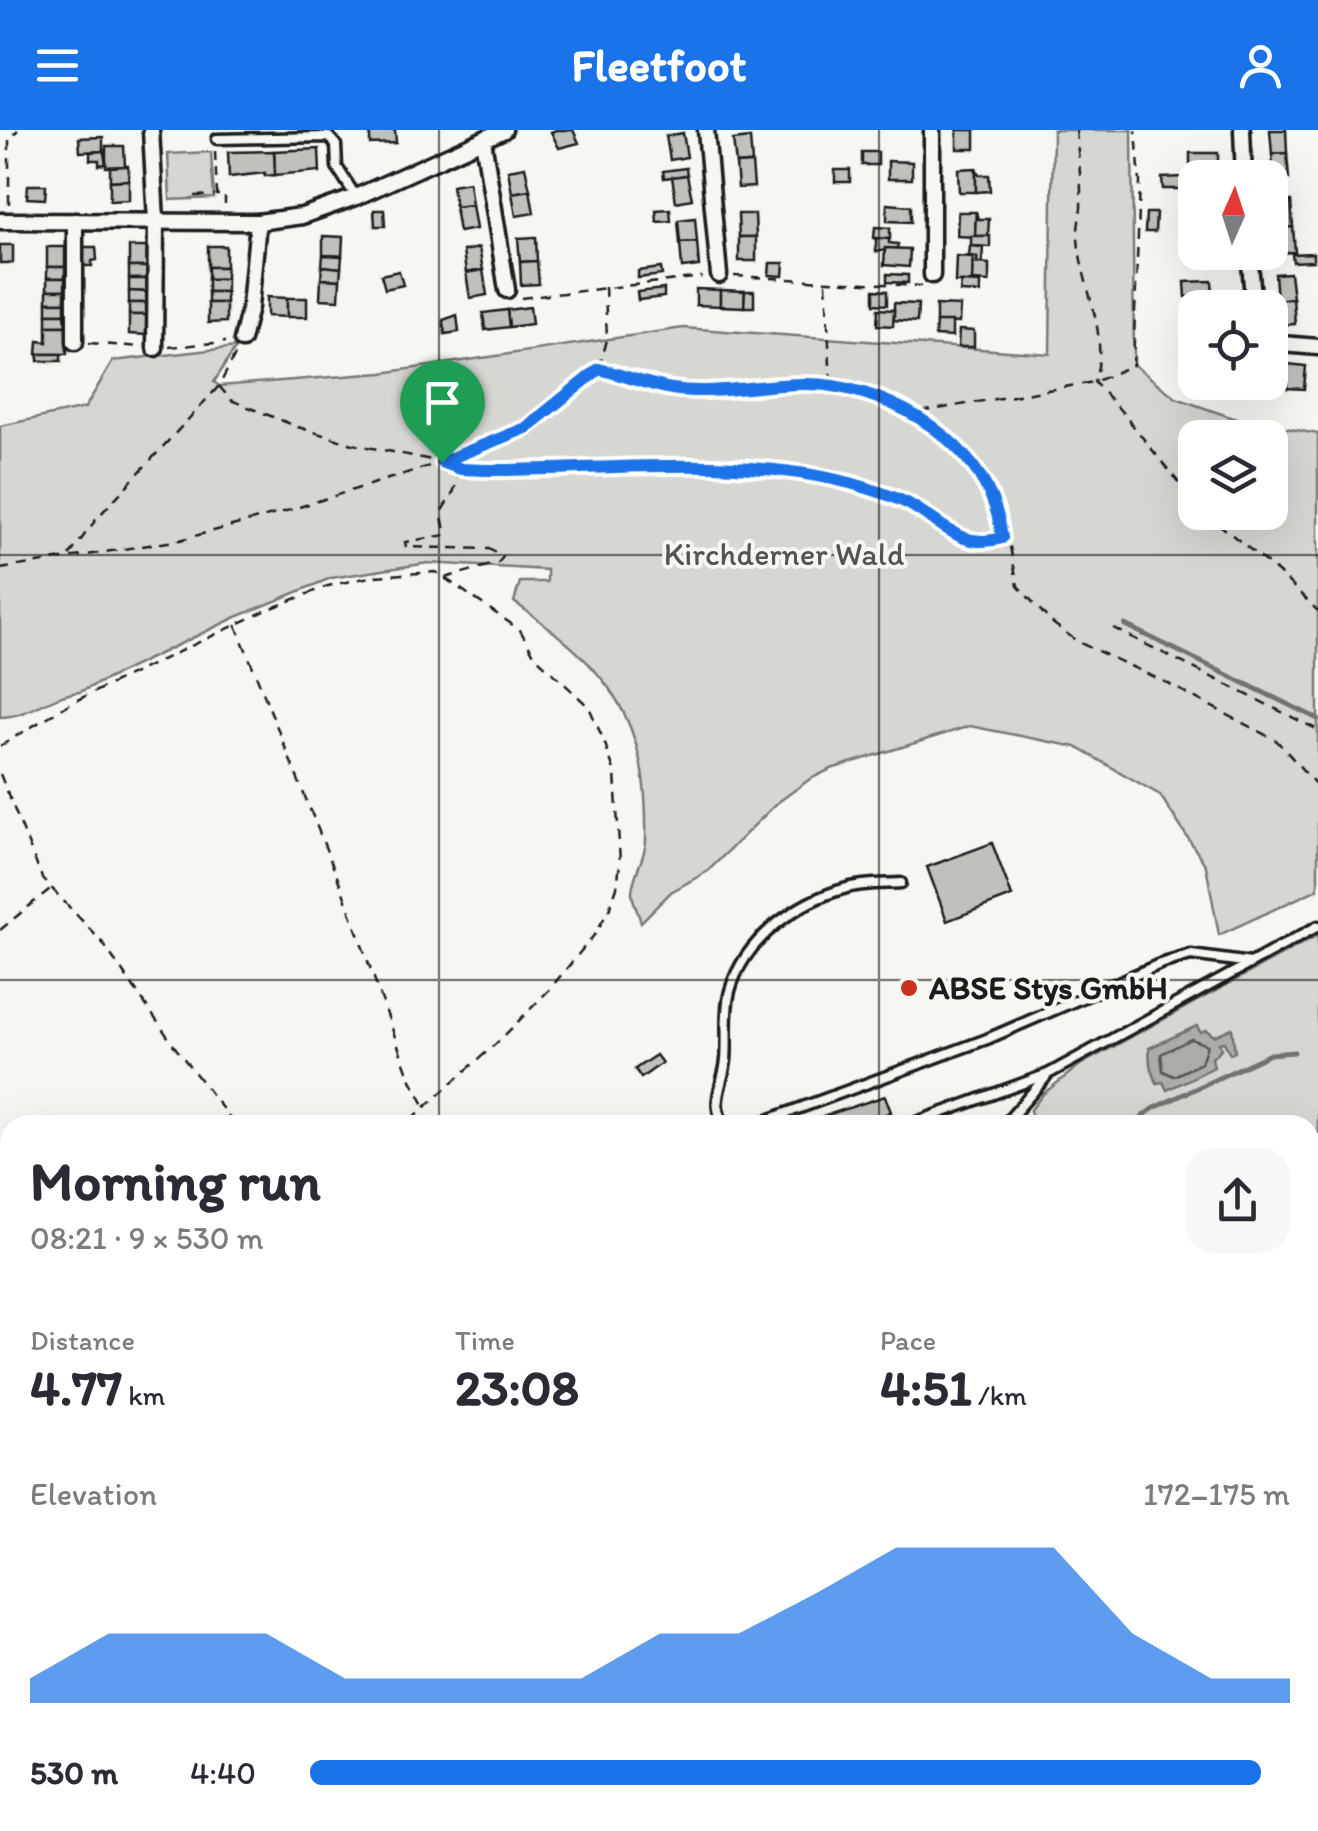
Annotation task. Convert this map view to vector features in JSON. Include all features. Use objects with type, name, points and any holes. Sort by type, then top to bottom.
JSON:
[{"type":"street","points":[[151,130],[156,221],[155,348]]},
{"type":"street","points":[[4,221],[258,222],[302,216],[356,197],[504,130]]},
{"type":"street","points":[[706,130],[719,275]]},
{"type":"street","points":[[932,130],[932,275]]},
{"type":"street","points":[[1242,130],[1243,160]]},
{"type":"street","points":[[483,140],[508,290]]},
{"type":"street","points":[[75,221],[76,342]]},
{"type":"street","points":[[242,340],[250,307],[258,222]]},
{"type":"street","points":[[1288,345],[1318,347]]},
{"type":"lane","points":[[217,139],[329,138],[336,145],[337,167],[356,197]]},
{"type":"lane","points":[[719,1115],[717,1099],[724,1078],[727,1013],[738,972],[751,954],[788,914],[812,901],[850,887],[901,883]]},
{"type":"lane","points":[[935,1115],[1048,1074],[1318,926]]},
{"type":"lane","points":[[781,1115],[987,1039],[1160,964],[1192,955],[1251,963]]},
{"type":"lane","points":[[1013,1115],[1048,1074]]},
{"type":"path","points":[[4,221],[8,138],[18,130]]},
{"type":"path","points":[[1076,130],[1081,207],[1077,234],[1084,276],[1098,321],[1099,368],[1094,382]]},
{"type":"path","points":[[914,413],[1094,382],[1133,365],[1140,182],[1136,130]]},
{"type":"path","points":[[215,152],[217,195]]},
{"type":"path","points":[[195,196],[225,195],[225,205]]},
{"type":"path","points":[[826,283],[831,386]]},
{"type":"path","points":[[0,569],[180,540],[442,462],[526,428],[599,369],[607,340],[605,288]]},
{"type":"path","points":[[67,559],[98,518],[219,386],[242,340]]},
{"type":"path","points":[[599,369],[674,389],[831,386],[914,413],[956,447],[984,477],[1000,520],[1002,538],[1010,546],[1018,586],[1050,622],[1078,642],[1167,683],[1276,741],[1318,787]]},
{"type":"path","points":[[1094,382],[1178,481]]},
{"type":"path","points":[[219,386],[231,400],[298,427],[461,469],[739,467],[802,474],[852,484],[907,503],[962,540],[988,542],[1002,538]]},
{"type":"path","points":[[444,578],[498,563],[503,557],[489,549],[406,547],[406,542],[446,535],[441,512],[461,469]]},
{"type":"path","points":[[1227,530],[1280,572],[1318,611]]},
{"type":"path","points":[[0,746],[71,703],[328,586],[374,576],[436,572],[520,630],[535,656],[589,708],[615,773],[620,863],[610,910],[549,990],[500,1040],[416,1115]]},
{"type":"path","points":[[236,625],[342,889],[409,1076],[425,1106]]},
{"type":"path","points":[[1113,628],[1318,730]]},
{"type":"path","points":[[0,774],[42,878],[102,942],[174,1047],[227,1115]]},
{"type":"path","points":[[0,930],[52,888]]},
{"type":"green space","name":"Kirchderner Wald","points":[[1053,130],[1132,130],[1134,365],[1178,400],[1241,420],[1178,420],[1178,530],[1288,530],[1288,429],[1318,434],[1318,889],[1219,935],[1206,866],[1160,795],[1076,747],[970,726],[810,779],[777,803],[708,871],[671,892],[641,922],[632,893],[646,841],[640,761],[618,701],[599,676],[576,651],[514,602],[520,582],[547,582],[547,570],[428,563],[331,578],[234,618],[80,692],[0,717],[0,426],[85,408],[113,361],[236,347],[214,382],[219,386],[382,373],[683,328],[1050,354]]},
{"type":"green space","points":[[211,152],[214,198],[170,200],[168,154]]},
{"type":"green space","points":[[1318,935],[1318,1115],[1032,1115],[1030,1111],[1043,1094],[1080,1065]]},
{"type":"water","points":[[1197,1026],[1200,1032],[1206,1030],[1214,1036],[1232,1028],[1235,1052],[1230,1054],[1224,1042],[1219,1043],[1221,1049],[1212,1058],[1214,1067],[1167,1090],[1163,1082],[1157,1083],[1149,1048]]},
{"type":"building","points":[[370,130],[395,130],[396,143],[370,144]]},
{"type":"building","points":[[573,130],[579,143],[559,148],[551,132]]},
{"type":"building","points":[[957,130],[975,130],[975,149],[957,149]]},
{"type":"building","points":[[1270,130],[1286,130],[1287,153],[1272,154]]},
{"type":"building","points":[[683,133],[687,157],[670,160],[666,136]]},
{"type":"building","points":[[103,137],[103,151],[80,152],[79,138]]},
{"type":"building","points":[[750,138],[752,163],[736,164],[733,140]]},
{"type":"building","points":[[106,146],[124,146],[125,166],[106,167]]},
{"type":"building","points":[[103,148],[106,164],[90,160],[90,152]]},
{"type":"building","points":[[319,149],[320,174],[319,171],[275,175],[274,151]]},
{"type":"building","points":[[274,151],[275,175],[229,177],[228,152]]},
{"type":"building","points":[[862,152],[878,152],[878,165],[862,165]]},
{"type":"building","points":[[1190,153],[1218,153],[1218,160],[1190,160]]},
{"type":"building","points":[[1287,153],[1288,160],[1272,160],[1272,154]]},
{"type":"building","points":[[888,161],[912,162],[912,179],[888,179]]},
{"type":"building","points":[[752,163],[754,187],[738,188],[736,164]]},
{"type":"building","points":[[128,166],[129,180],[110,181],[110,167]]},
{"type":"building","points":[[525,167],[530,190],[512,193],[508,170]]},
{"type":"building","points":[[686,168],[687,175],[664,178],[663,171]]},
{"type":"building","points":[[976,168],[976,192],[959,192],[958,169]]},
{"type":"building","points":[[976,168],[979,175],[989,175],[990,191],[976,192]]},
{"type":"building","points":[[835,170],[850,170],[850,182],[835,182]]},
{"type":"building","points":[[687,175],[692,199],[676,202],[672,177]]},
{"type":"building","points":[[1178,177],[1178,189],[1163,189],[1162,178]]},
{"type":"building","points":[[129,180],[129,200],[110,201],[110,181]]},
{"type":"building","points":[[469,182],[472,205],[455,207],[452,185]]},
{"type":"building","points":[[28,185],[46,185],[45,199],[27,198]]},
{"type":"building","points":[[530,190],[534,213],[516,216],[512,193]]},
{"type":"building","points":[[1291,201],[1293,227],[1288,227]]},
{"type":"building","points":[[887,204],[911,206],[911,222],[887,221]]},
{"type":"building","points":[[472,205],[476,229],[459,232],[455,207]]},
{"type":"building","points":[[670,209],[671,221],[657,222],[656,210]]},
{"type":"building","points":[[374,210],[384,210],[385,226],[375,226]]},
{"type":"building","points":[[958,212],[976,212],[975,237],[957,236]]},
{"type":"building","points":[[976,212],[978,219],[989,219],[988,236],[975,236]]},
{"type":"building","points":[[1146,213],[1156,213],[1155,232],[1145,232]]},
{"type":"building","points":[[738,214],[755,214],[756,237],[739,237]]},
{"type":"building","points":[[695,218],[697,242],[680,243],[678,220]]},
{"type":"building","points":[[875,227],[890,228],[890,239],[874,238]]},
{"type":"building","points":[[1288,227],[1293,227],[1295,252],[1288,252]]},
{"type":"building","points":[[323,236],[343,237],[342,256],[323,255]]},
{"type":"building","points":[[971,236],[990,236],[990,247],[971,246]]},
{"type":"building","points":[[536,237],[537,261],[520,262],[518,238]]},
{"type":"building","points":[[739,237],[756,237],[756,261],[739,261]]},
{"type":"building","points":[[876,238],[889,239],[889,243],[898,244],[897,248],[876,252]]},
{"type":"building","points":[[697,242],[699,266],[682,268],[680,243]]},
{"type":"building","points":[[0,245],[13,245],[13,263],[0,263]]},
{"type":"building","points":[[208,246],[226,246],[226,267],[208,267]]},
{"type":"building","points":[[970,246],[983,247],[982,263],[969,256]]},
{"type":"building","points":[[47,247],[65,247],[65,267],[47,267]]},
{"type":"building","points":[[81,247],[96,247],[97,260],[92,261],[92,266],[81,266]]},
{"type":"building","points":[[129,247],[147,247],[147,267],[129,267]]},
{"type":"building","points":[[479,248],[483,270],[466,273],[463,251]]},
{"type":"building","points":[[885,248],[910,249],[909,267],[884,265]]},
{"type":"building","points":[[1313,253],[1313,261],[1293,262],[1292,254]]},
{"type":"building","points":[[323,255],[342,256],[341,268],[322,266]]},
{"type":"building","points":[[956,256],[973,257],[972,282],[955,282]]},
{"type":"building","points":[[973,257],[977,257],[977,263],[989,264],[989,282],[972,281]]},
{"type":"building","points":[[537,261],[539,284],[521,285],[520,262]]},
{"type":"building","points":[[770,263],[784,263],[783,276],[769,275]]},
{"type":"building","points":[[322,266],[341,268],[340,280],[321,279]]},
{"type":"building","points":[[47,267],[65,267],[65,278],[47,278]]},
{"type":"building","points":[[129,267],[147,267],[147,279],[129,279]]},
{"type":"building","points":[[208,267],[226,267],[226,279],[208,279]]},
{"type":"building","points":[[661,268],[662,275],[638,278],[638,271]]},
{"type":"building","points":[[483,270],[487,295],[470,298],[466,273]]},
{"type":"building","points":[[399,271],[403,285],[385,289],[381,275]]},
{"type":"building","points":[[1290,273],[1293,298],[1288,299],[1288,290],[1276,290],[1275,274]]},
{"type":"building","points":[[887,274],[908,275],[908,283],[887,282]]},
{"type":"building","points":[[47,278],[65,278],[65,290],[47,290]]},
{"type":"building","points":[[129,279],[147,279],[147,292],[129,291]]},
{"type":"building","points":[[208,279],[226,279],[226,292],[208,292]]},
{"type":"building","points":[[321,279],[340,280],[339,300],[320,299]]},
{"type":"building","points":[[1212,281],[1213,290],[1186,290],[1185,282]]},
{"type":"building","points":[[961,282],[980,283],[980,293],[960,292]]},
{"type":"building","points":[[664,289],[664,297],[638,300],[637,292]]},
{"type":"building","points":[[696,289],[720,290],[720,306],[696,305]]},
{"type":"building","points":[[47,290],[65,290],[65,302],[47,302]]},
{"type":"building","points":[[720,290],[745,291],[744,307],[720,306]]},
{"type":"building","points":[[874,290],[887,291],[887,305],[874,304]]},
{"type":"building","points":[[129,291],[147,292],[147,303],[129,303]]},
{"type":"building","points":[[745,291],[754,291],[754,307],[744,307]]},
{"type":"building","points":[[208,292],[226,292],[226,303],[208,303]]},
{"type":"building","points":[[267,297],[287,298],[287,317],[267,316]]},
{"type":"building","points":[[287,298],[307,298],[307,317],[287,317]]},
{"type":"building","points":[[1293,298],[1295,324],[1288,324],[1288,299]]},
{"type":"building","points":[[47,302],[65,302],[65,314],[47,314]]},
{"type":"building","points":[[129,303],[147,303],[147,315],[129,315]]},
{"type":"building","points":[[208,303],[226,303],[226,322],[208,323]]},
{"type":"building","points":[[894,303],[918,304],[917,322],[894,320]]},
{"type":"building","points":[[936,305],[960,306],[959,323],[936,322]]},
{"type":"building","points":[[530,307],[532,324],[509,327],[507,310]]},
{"type":"building","points":[[878,309],[894,310],[893,326],[877,325]]},
{"type":"building","points":[[507,310],[509,327],[485,330],[483,313]]},
{"type":"building","points":[[47,314],[65,314],[66,326],[47,326]]},
{"type":"building","points":[[129,315],[147,315],[147,335],[129,334]]},
{"type":"building","points":[[457,315],[459,332],[445,334],[443,320]]},
{"type":"building","points":[[936,322],[952,322],[952,337],[935,336]]},
{"type":"building","points":[[47,326],[66,326],[67,354],[37,354],[38,341],[47,342]]},
{"type":"building","points":[[959,330],[974,331],[974,347],[958,347]]},
{"type":"building","points":[[38,354],[61,354],[61,361],[38,361]]},
{"type":"building","points":[[1288,364],[1306,366],[1304,389],[1288,388]]},
{"type":"building","points":[[992,843],[1012,896],[947,921],[927,867]]},
{"type":"building","points":[[656,1055],[662,1063],[641,1078],[635,1069]]},
{"type":"building","points":[[885,1096],[891,1112],[883,1115],[827,1115]]},
{"type":"waterway","points":[[1125,625],[1318,719]]},
{"type":"waterway","points":[[1144,1115],[1270,1054],[1294,1052]]},
{"type":"place","name":"ABSE Stys GmbH","points":[[909,988]]},
{"type":"route","points":[[599,369],[674,389],[831,386],[914,413],[956,447],[984,477],[1000,520],[1002,538],[988,542],[962,540],[907,503],[852,484],[802,474],[739,467],[485,470],[461,469],[442,462],[526,428],[599,369]]}]
